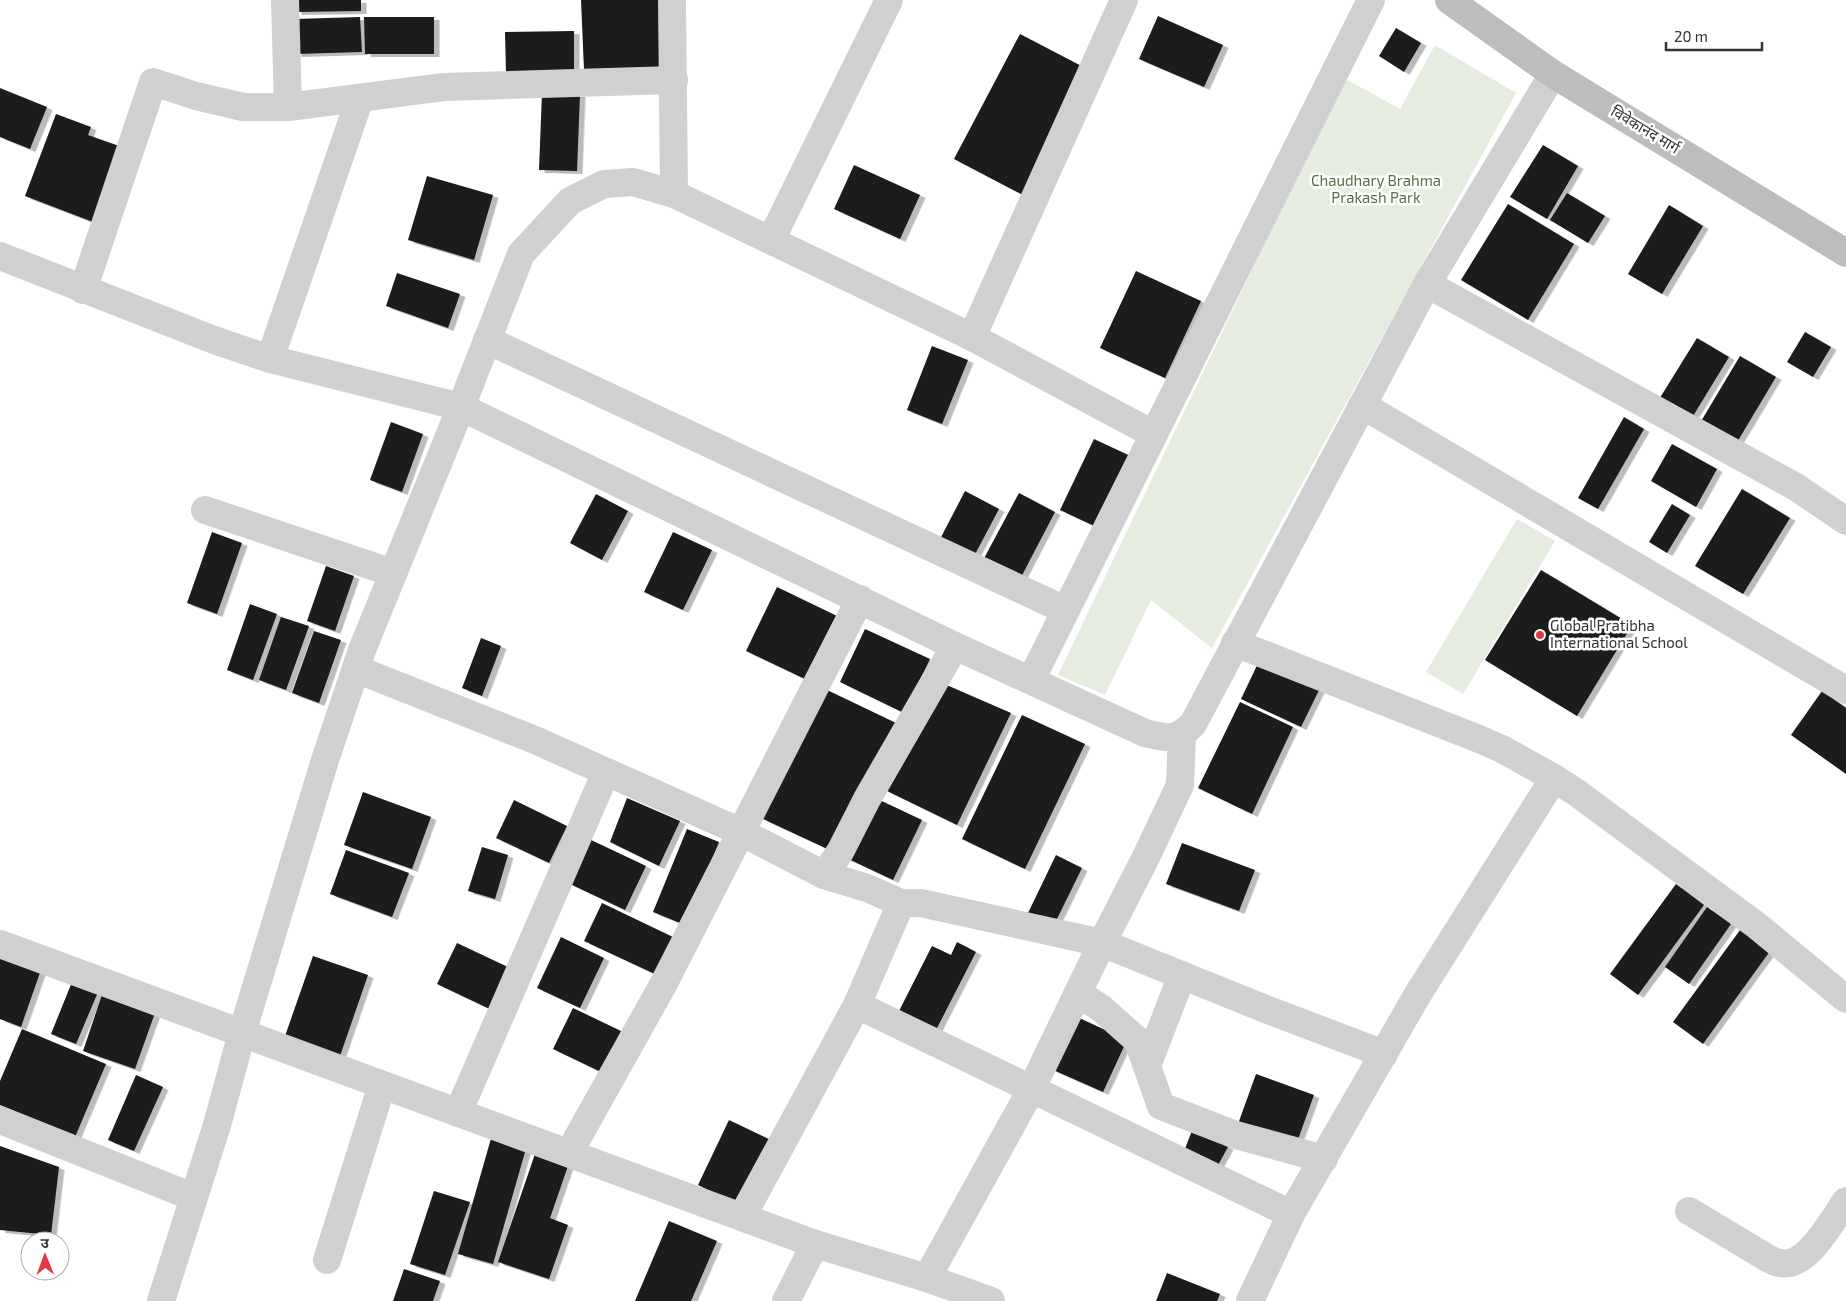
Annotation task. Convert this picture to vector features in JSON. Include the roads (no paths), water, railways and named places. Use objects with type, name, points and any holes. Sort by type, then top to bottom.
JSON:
[{"type":"street","points":[[285,0],[288,106]]},
{"type":"street","points":[[672,0],[674,194]]},
{"type":"street","points":[[771,240],[889,0]]},
{"type":"street","points":[[972,337],[1124,0]]},
{"type":"street","points":[[1031,680],[1372,0]]},
{"type":"street","name":"विवेकानंद मार्ग","points":[[1449,0],[1553,74],[1846,253]]},
{"type":"street","points":[[0,256],[214,340],[270,359],[461,407],[955,646],[1145,733],[1166,738],[1182,735],[1193,724],[1427,284],[1553,74]]},
{"type":"street","points":[[83,290],[153,82],[196,96],[243,107],[288,106],[444,87],[674,80]]},
{"type":"street","points":[[270,359],[360,98]]},
{"type":"street","points":[[161,1301],[217,1125],[242,1033],[326,760],[362,650],[461,407],[520,254],[570,201],[604,184],[633,182],[674,194],[972,337],[1153,434]]},
{"type":"street","points":[[1427,284],[1796,487],[1846,522]]},
{"type":"street","points":[[487,340],[1065,610]]},
{"type":"street","points":[[1362,405],[1846,690]]},
{"type":"street","points":[[204,510],[394,573]]},
{"type":"street","points":[[569,1154],[664,983],[860,599]]},
{"type":"street","points":[[1235,643],[1479,739],[1554,778],[1756,925],[1846,999]]},
{"type":"street","points":[[824,875],[840,852],[867,799],[955,646]]},
{"type":"street","points":[[356,669],[535,740],[741,832],[824,875],[867,888],[901,903],[921,903],[1102,942],[1384,1054]]},
{"type":"street","points":[[927,1278],[1031,1090],[1180,785],[1182,735]]},
{"type":"street","points":[[458,1113],[606,772]]},
{"type":"street","points":[[1250,1301],[1291,1214],[1423,985],[1554,778]]},
{"type":"street","points":[[742,1217],[857,1005],[901,903]]},
{"type":"street","points":[[0,944],[815,1244],[927,1278],[991,1301]]},
{"type":"street","points":[[1147,1066],[1182,975]]},
{"type":"street","points":[[1078,993],[1102,1009],[1138,1041],[1161,1106],[1236,1135],[1324,1159]]},
{"type":"street","points":[[857,1005],[1291,1214]]},
{"type":"street","points":[[327,1260],[382,1084]]},
{"type":"street","points":[[0,1120],[193,1197]]},
{"type":"street","points":[[1689,1211],[1769,1259],[1781,1264],[1796,1262],[1808,1253],[1846,1201]]},
{"type":"street","points":[[786,1301],[815,1244]]},
{"type":"place","name":"Global Pratibha International School","points":[[1540,635]]},
{"type":"park label","name":"Chaudhary Brahma Prakash Park","points":[[1376,190]]}]
